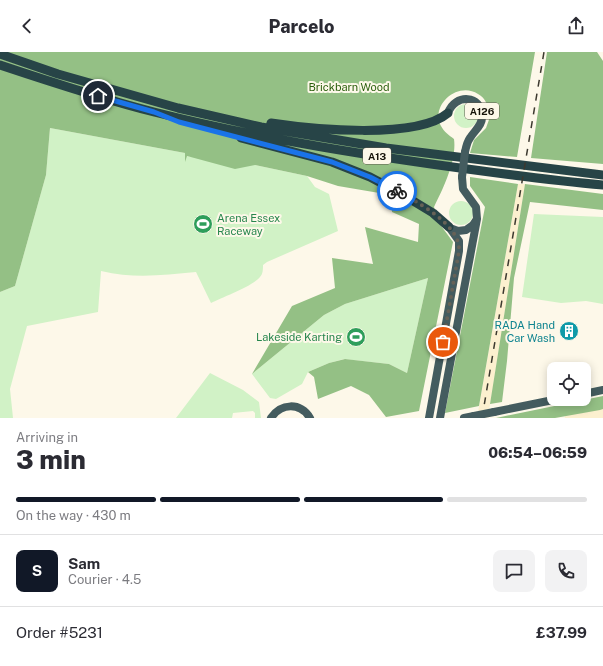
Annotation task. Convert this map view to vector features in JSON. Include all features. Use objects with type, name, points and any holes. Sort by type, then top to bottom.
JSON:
[{"type":"highway","name":"A13","points":[[0,54],[58,74],[161,104],[224,119],[320,138],[472,160],[603,175]]},
{"type":"highway","name":"A13","points":[[0,65],[70,88],[154,112],[265,137],[325,148],[475,170],[603,185]]},
{"type":"highway","name":"A13","points":[[161,104],[183,104],[264,122],[328,129],[370,130],[406,128],[431,123],[439,120],[448,113]]},
{"type":"highway","name":"A13","points":[[154,112],[179,122],[332,162],[352,169],[400,193],[433,213],[449,227]]},
{"type":"main road","name":"A126","points":[[440,418],[477,219],[476,207],[463,189],[462,177],[465,152],[469,140],[481,123],[482,116],[480,107],[469,99],[460,100],[452,105],[448,113]]},
{"type":"main road","points":[[449,227],[458,231],[466,230],[473,226],[477,219]]},
{"type":"main road","points":[[429,418],[459,251],[458,241],[449,227]]},
{"type":"main road","points":[[591,393],[603,390]]},
{"type":"main road","points":[[464,418],[547,401]]},
{"type":"main road","points":[[271,418],[278,409],[289,407],[306,412],[310,418]]},
{"type":"shaded area","points":[[518,184],[525,184],[490,405],[487,418],[477,418]]},
{"type":"shaded area","points":[[603,399],[603,418],[565,418],[563,407],[591,406],[591,401]]},
{"type":"green space","name":"Brickbarn Wood","points":[[0,52],[535,52],[517,157],[470,153],[474,140],[486,128],[491,114],[485,100],[478,94],[470,91],[455,93],[448,97],[439,110],[441,126],[445,132],[454,139],[454,147],[448,174],[434,207],[439,223],[453,242],[419,411],[386,417],[369,395],[351,386],[318,399],[314,377],[308,372],[329,363],[345,359],[389,364],[407,373],[428,278],[345,304],[324,315],[252,374],[292,306],[335,288],[332,258],[373,264],[365,227],[418,242],[419,224],[392,212],[391,195],[338,186],[307,176],[255,165],[235,169],[187,156],[185,162],[185,153],[50,128],[46,175],[15,286],[0,292]]},
{"type":"green space","points":[[547,52],[597,52],[603,61],[603,164],[531,158]]},
{"type":"green space","points":[[466,104],[475,107],[478,116],[475,125],[466,128],[457,125],[454,116],[457,107]]},
{"type":"green space","name":"Arena Essex Raceway","points":[[50,128],[185,153],[185,159],[186,156],[255,165],[307,176],[315,187],[329,194],[338,231],[267,262],[263,265],[262,274],[256,280],[245,288],[211,303],[196,272],[137,276],[101,271],[98,312],[27,326],[10,389],[13,418],[0,418],[0,292],[15,286],[46,175]]},
{"type":"green space","points":[[470,177],[518,184],[479,406],[445,413],[485,207],[470,186]]},
{"type":"green space","points":[[525,184],[603,194],[603,210],[530,202],[514,278],[502,402],[490,404]]},
{"type":"green space","points":[[461,201],[470,204],[473,213],[470,222],[461,225],[452,222],[449,213],[452,204]]},
{"type":"green space","points":[[534,214],[603,217],[603,304],[586,301],[561,303],[522,297]]},
{"type":"green space","name":"Lakeside Karting","points":[[428,278],[407,373],[389,364],[344,359],[329,363],[308,372],[302,384],[276,399],[270,398],[252,374],[324,315],[345,304]]},
{"type":"green space","points":[[210,373],[243,390],[259,402],[261,418],[255,418],[255,413],[253,411],[233,413],[232,418],[176,418]]},
{"type":"green space","points":[[603,396],[603,409],[555,418],[496,418],[554,406],[591,406],[591,398]]},
{"type":"railway","points":[[482,418],[544,52]]},
{"type":"way so far","points":[[397,191],[433,213],[449,227],[460,245],[443,342]]},
{"type":"place","name":"Arena Essex Raceway","points":[[203,224]]},
{"type":"place","name":"RADA Hand Car Wash","points":[[569,331]]},
{"type":"place","name":"Lakeside Karting","points":[[356,337]]},
{"type":"route","points":[[98,96],[154,112],[179,122],[332,162],[370,177],[397,191]]}]
